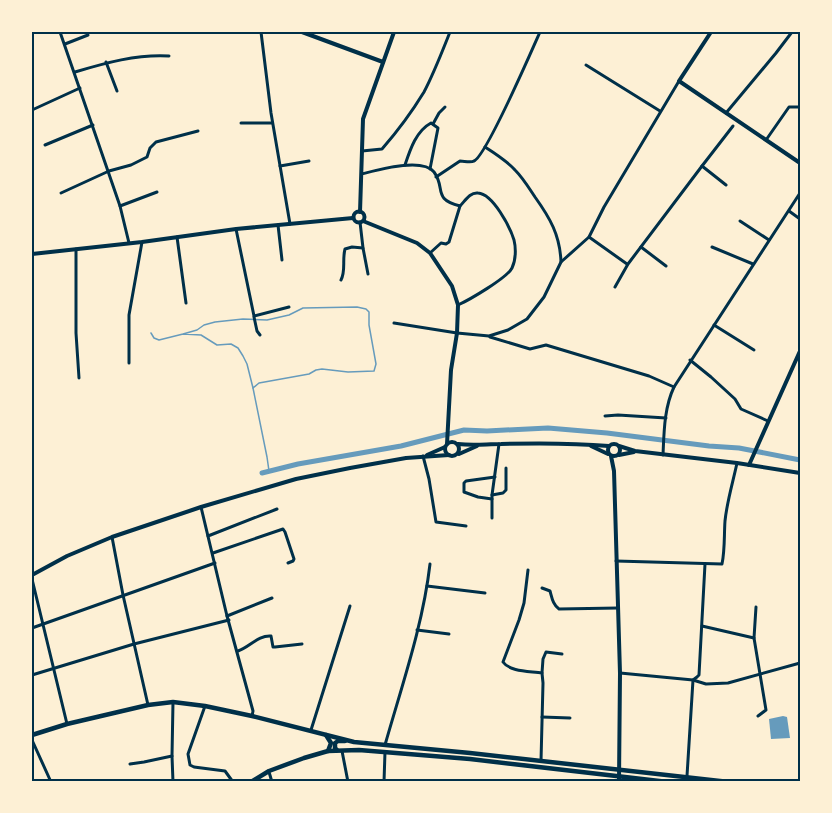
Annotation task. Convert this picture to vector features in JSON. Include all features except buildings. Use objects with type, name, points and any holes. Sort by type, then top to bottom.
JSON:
[{"type":"main road","points":[[32,735],[67,724],[148,705],[173,702],[206,706],[384,746],[470,753],[729,782]]},
{"type":"main road","points":[[323,734],[330,740],[328,752]]},
{"type":"main road","points":[[342,750],[335,748],[336,742],[354,741]]},
{"type":"main road","points":[[251,782],[269,771],[304,758],[342,750],[480,760],[619,779],[668,782]]},
{"type":"street","points":[[60,32],[109,171],[129,243]]},
{"type":"street","points":[[261,32],[267,90],[290,224]]},
{"type":"street","points":[[302,32],[383,62]]},
{"type":"street","points":[[368,274],[361,222],[364,216],[360,212],[363,119],[394,32]]},
{"type":"street","points":[[362,151],[382,149],[424,91],[450,32]]},
{"type":"street","points":[[436,177],[462,160],[472,162],[476,160],[508,102],[540,32]]},
{"type":"street","points":[[489,336],[508,330],[528,319],[544,297],[561,262],[590,237],[604,207],[660,111],[711,32]]},
{"type":"street","points":[[726,113],[792,32]]},
{"type":"street","points":[[65,44],[88,35]]},
{"type":"street","points":[[75,72],[106,62],[151,55],[169,56]]},
{"type":"street","points":[[106,62],[117,91]]},
{"type":"street","points":[[586,65],[660,111]]},
{"type":"street","points":[[679,81],[801,163]]},
{"type":"street","points":[[32,110],[80,88]]},
{"type":"street","points":[[433,124],[445,107]]},
{"type":"street","points":[[766,140],[789,107],[801,107]]},
{"type":"street","points":[[241,123],[272,123]]},
{"type":"street","points":[[405,165],[411,147],[419,134],[428,124],[433,124],[438,130],[430,169]]},
{"type":"street","points":[[45,145],[93,125]]},
{"type":"street","points":[[615,287],[628,264],[734,126]]},
{"type":"street","points":[[61,193],[147,157],[150,148],[156,142],[198,131]]},
{"type":"street","points":[[485,147],[515,170],[546,212],[555,229],[561,262]]},
{"type":"street","points":[[280,166],[309,161]]},
{"type":"street","points":[[362,174],[405,165],[430,169],[436,177],[444,199],[460,206]]},
{"type":"street","points":[[702,166],[726,185]]},
{"type":"street","points":[[120,206],[157,192]]},
{"type":"street","points":[[430,253],[441,243],[449,242],[460,206],[472,194],[477,193],[489,198],[508,225],[515,248],[513,267],[506,275],[458,305]]},
{"type":"street","points":[[663,452],[666,418],[674,387],[801,193]]},
{"type":"street","points":[[789,211],[801,219]]},
{"type":"street","points":[[353,218],[356,213],[360,212]]},
{"type":"street","points":[[32,246],[32,254],[353,218]]},
{"type":"street","points":[[353,218],[356,222],[417,243],[430,253],[452,286],[458,305],[457,333],[450,379],[448,426],[451,442],[446,452],[449,455]]},
{"type":"street","points":[[740,221],[769,240]]},
{"type":"street","points":[[278,225],[282,260]]},
{"type":"street","points":[[236,230],[255,323],[260,335]]},
{"type":"street","points":[[177,237],[186,303]]},
{"type":"street","points":[[590,237],[628,264]]},
{"type":"street","points":[[129,363],[129,315],[142,242]]},
{"type":"street","points":[[641,247],[666,266]]},
{"type":"street","points":[[712,247],[753,264]]},
{"type":"street","points":[[341,280],[344,271],[345,249],[363,248]]},
{"type":"street","points":[[76,249],[76,333],[79,378]]},
{"type":"street","points":[[254,316],[289,307]]},
{"type":"street","points":[[394,322],[489,336],[530,349],[546,345],[649,376],[674,387]]},
{"type":"street","points":[[714,325],[754,350]]},
{"type":"street","points":[[749,465],[801,351]]},
{"type":"street","points":[[690,360],[735,399],[741,409],[768,421]]},
{"type":"street","points":[[605,416],[666,418]]},
{"type":"street","points":[[451,442],[460,450],[457,454]]},
{"type":"street","points":[[423,456],[451,442],[478,446],[560,443],[609,446],[613,444],[634,452]]},
{"type":"street","points":[[492,519],[492,497],[499,444]]},
{"type":"street","points":[[587,444],[610,455],[663,452],[801,473]]},
{"type":"street","points":[[32,575],[67,556],[112,537],[201,507],[296,479],[423,456],[453,456],[478,446]]},
{"type":"street","points":[[609,446],[614,471],[620,673],[619,779]]},
{"type":"street","points":[[614,471],[621,450],[619,446]]},
{"type":"street","points":[[423,456],[436,522],[466,526]]},
{"type":"street","points":[[616,561],[722,564],[725,522],[737,463]]},
{"type":"street","points":[[495,477],[466,481],[464,492],[492,497],[503,493],[506,490],[506,468]]},
{"type":"street","points":[[201,507],[253,711],[252,716]]},
{"type":"street","points":[[208,536],[277,509]]},
{"type":"street","points":[[213,553],[280,529],[285,532],[294,559],[288,563]]},
{"type":"street","points":[[112,537],[148,705]]},
{"type":"street","points":[[32,628],[215,563]]},
{"type":"street","points":[[384,746],[417,630],[428,586],[430,564]]},
{"type":"street","points":[[693,680],[699,675],[705,564]]},
{"type":"street","points":[[528,570],[524,603],[503,662],[512,668],[542,673]]},
{"type":"street","points":[[32,579],[67,724]]},
{"type":"street","points":[[428,586],[485,593]]},
{"type":"street","points":[[542,588],[550,591],[555,607],[559,609],[618,608]]},
{"type":"street","points":[[32,675],[228,618],[272,598]]},
{"type":"street","points":[[311,730],[350,606]]},
{"type":"street","points":[[756,607],[753,638],[766,710],[758,716]]},
{"type":"street","points":[[702,626],[753,638]]},
{"type":"street","points":[[417,630],[449,634]]},
{"type":"street","points":[[238,651],[263,636],[269,635],[272,636],[273,647],[302,644]]},
{"type":"street","points":[[541,761],[543,659],[546,652],[562,654]]},
{"type":"street","points":[[620,673],[693,680],[706,684],[728,683],[801,663]]},
{"type":"street","points":[[687,776],[693,680]]},
{"type":"street","points":[[173,702],[173,782]]},
{"type":"street","points":[[206,706],[188,754],[190,765],[225,771],[233,782]]},
{"type":"street","points":[[542,717],[570,717]]},
{"type":"street","points":[[32,740],[51,782]]},
{"type":"street","points":[[342,750],[348,782]]},
{"type":"street","points":[[384,782],[385,752]]},
{"type":"street","points":[[130,764],[172,756]]},
{"type":"street","points":[[269,771],[272,782]]},
{"type":"water","points":[[787,717],[790,738],[771,739],[769,719]]},
{"type":"waterway","points":[[151,333],[159,340],[183,334],[201,335],[217,345],[231,344],[238,348],[247,364],[253,388],[259,383],[309,374],[322,369],[348,372],[374,371],[376,364],[369,312],[357,307],[303,308],[289,315],[267,320],[243,319],[215,322],[183,334]]},
{"type":"waterway","points":[[253,388],[269,471]]},
{"type":"waterway","points":[[262,473],[298,464],[401,446],[464,430],[548,428],[607,433],[739,448],[800,460]]}]
